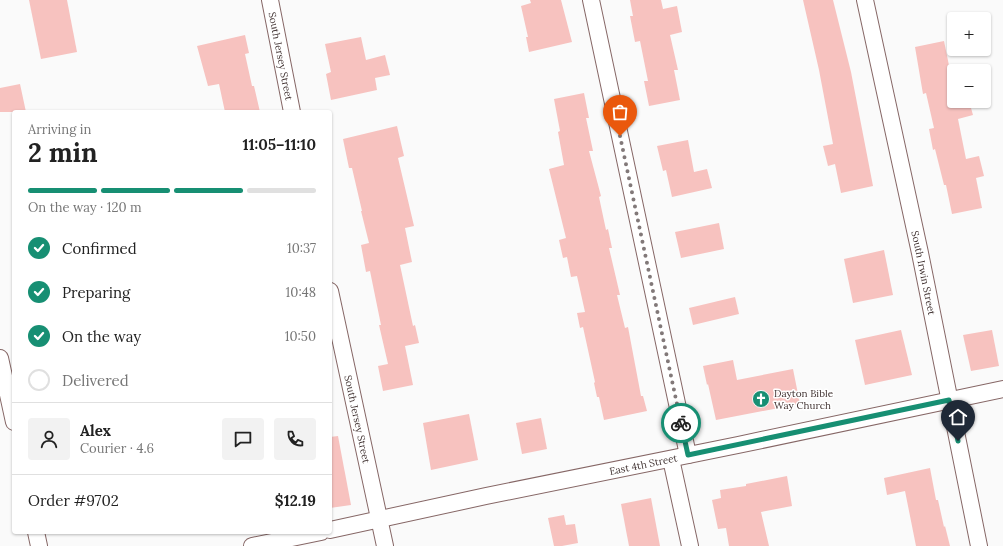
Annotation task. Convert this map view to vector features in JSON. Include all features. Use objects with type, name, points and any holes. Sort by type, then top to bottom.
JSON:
[{"type":"street","name":"South Jersey Street","points":[[270,0],[292,110]]},
{"type":"street","points":[[591,0],[688,455]]},
{"type":"street","name":"South Irwin Street","points":[[865,0],[918,246],[979,546]]},
{"type":"street","name":"South Jersey Street","points":[[332,301],[385,546]]},
{"type":"street","points":[[0,358],[12,413]]},
{"type":"street","name":"East 4th Street","points":[[332,530],[486,496],[1003,389]]},
{"type":"street","points":[[671,458],[690,546]]},
{"type":"street","points":[[36,534],[39,546]]},
{"type":"street","points":[[252,546],[311,534]]},
{"type":"building","points":[[29,0],[67,0],[77,52],[41,59]]},
{"type":"building","points":[[530,0],[561,0],[572,42],[529,52],[526,37],[528,37],[521,6],[531,3]]},
{"type":"building","points":[[630,0],[661,0],[663,9],[677,6],[682,32],[670,35],[678,70],[674,70],[680,100],[649,106],[644,81],[648,81],[640,41],[635,42],[630,16],[633,16]]},
{"type":"building","points":[[803,0],[833,0],[851,72],[873,186],[841,193],[835,164],[828,166],[823,146],[833,144],[819,70]]},
{"type":"building","points":[[245,35],[249,53],[245,54],[252,86],[254,86],[260,110],[225,110],[219,84],[208,86],[197,46]]},
{"type":"building","points":[[361,37],[366,60],[385,55],[390,75],[375,78],[377,90],[331,100],[326,74],[331,72],[325,44]]},
{"type":"building","points":[[944,41],[949,64],[947,64],[947,108],[971,108],[973,115],[958,119],[966,159],[979,156],[984,176],[976,178],[982,208],[952,214],[946,185],[944,185],[935,149],[933,150],[929,129],[934,128],[926,93],[923,94],[915,47]]},
{"type":"building","points":[[20,84],[26,110],[0,112],[0,88]]},
{"type":"building","points":[[584,93],[589,118],[586,118],[593,151],[589,151],[601,196],[599,197],[606,230],[608,229],[612,248],[609,248],[620,295],[617,295],[625,328],[628,327],[641,396],[643,396],[647,411],[604,420],[599,397],[597,397],[583,327],[580,328],[577,313],[585,312],[577,276],[571,277],[567,257],[563,258],[559,240],[566,238],[549,169],[564,165],[554,99]]},
{"type":"building","points":[[397,126],[404,156],[398,158],[414,226],[405,228],[412,262],[400,265],[413,326],[415,325],[419,343],[405,346],[413,385],[383,391],[378,366],[388,364],[379,325],[381,325],[370,271],[366,272],[361,245],[369,243],[352,168],[349,168],[343,139]]},
{"type":"building","points":[[688,140],[694,172],[707,169],[712,188],[672,197],[666,170],[663,171],[657,146]]},
{"type":"building","points":[[719,223],[724,249],[681,258],[675,232]]},
{"type":"building","points":[[884,250],[893,295],[853,303],[844,259]]},
{"type":"building","points":[[735,297],[739,314],[693,325],[689,308]]},
{"type":"building","points":[[901,330],[912,375],[865,385],[855,340]]},
{"type":"building","points":[[992,330],[999,366],[971,371],[963,335]]},
{"type":"building","points":[[733,360],[737,380],[793,369],[800,404],[716,420],[703,366]]},
{"type":"building","points":[[469,414],[478,460],[431,470],[423,423]]},
{"type":"building","points":[[541,418],[547,449],[522,454],[516,423]]},
{"type":"building","points":[[338,436],[351,505],[332,508],[332,437]]},
{"type":"building","points":[[930,468],[936,500],[938,500],[950,546],[916,546],[905,491],[887,495],[884,478]]},
{"type":"building","points":[[787,476],[792,506],[761,512],[769,546],[729,546],[726,528],[718,529],[712,500],[721,498],[720,490],[746,486],[746,484]]},
{"type":"building","points":[[651,498],[660,546],[629,546],[621,504]]},
{"type":"building","points":[[564,515],[566,525],[575,524],[578,543],[554,546],[548,518]]},
{"type":"way so far","points":[[620,136],[681,423]]},
{"type":"place","name":"Dayton Bible Way Church","points":[[761,399]]},
{"type":"route","points":[[681,423],[688,455],[949,400],[958,441]]}]
